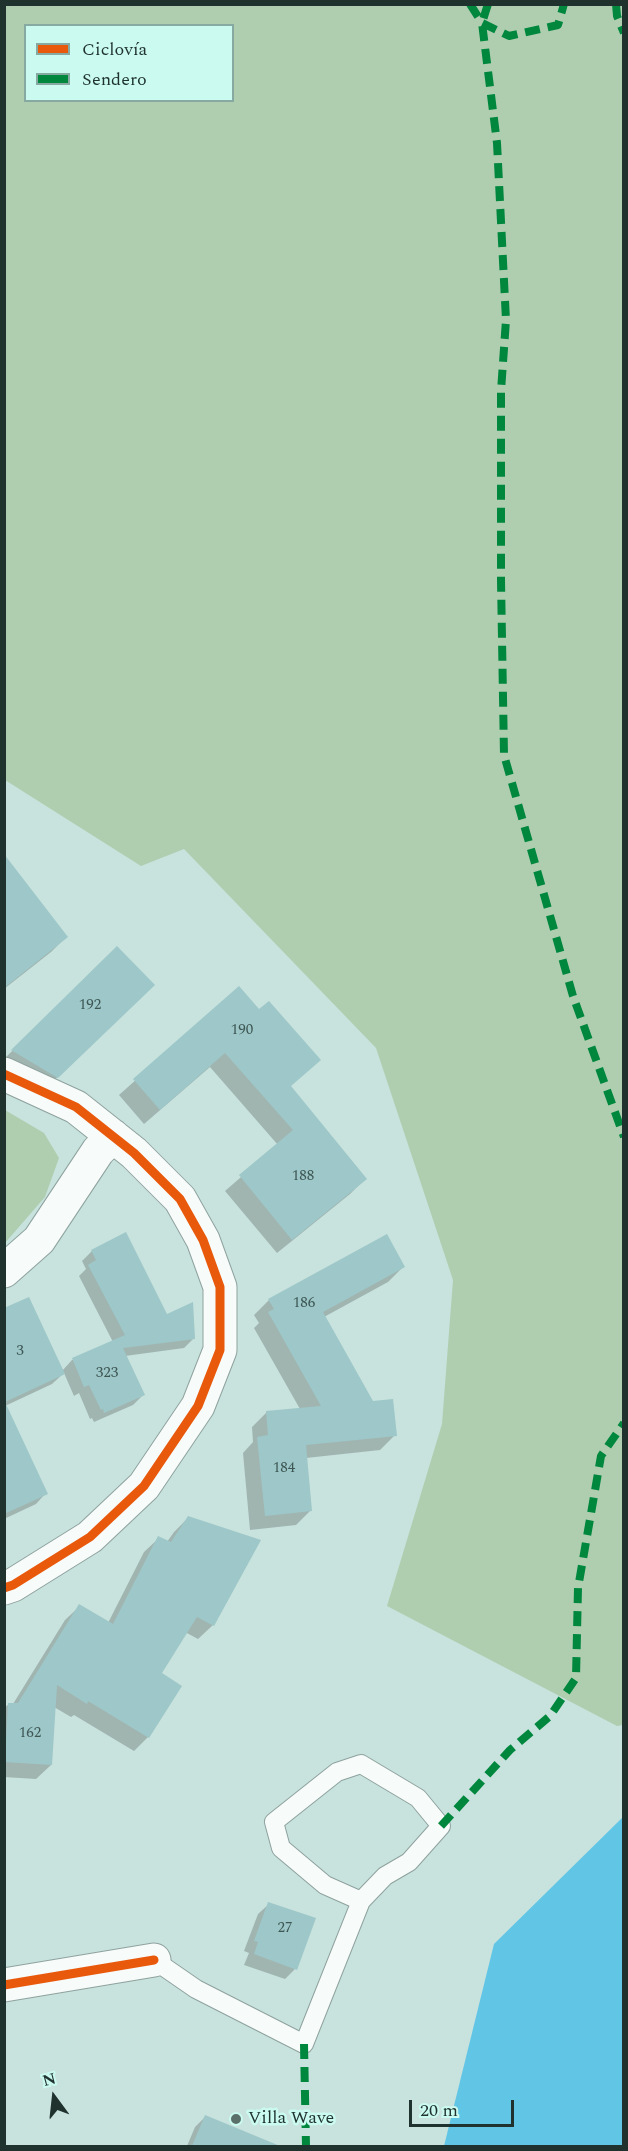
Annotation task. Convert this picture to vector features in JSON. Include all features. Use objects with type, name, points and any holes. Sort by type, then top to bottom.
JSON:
[{"type":"street","points":[[4,1074],[76,1107],[134,1153],[180,1199],[203,1240],[220,1287],[220,1350],[198,1406],[144,1486],[90,1537],[13,1585],[4,1588]]},
{"type":"street","points":[[4,1271],[39,1240],[98,1151],[113,1136]]},
{"type":"street","points":[[4,1985],[154,1960]]},
{"type":"lane","points":[[154,1960],[196,1989],[304,2044],[361,1901],[385,1876],[409,1862],[441,1826],[418,1798],[361,1764],[336,1772],[274,1822],[281,1848],[325,1885],[361,1901]]},
{"type":"green space","points":[[4,5],[623,5],[623,1725],[617,1726],[387,1606],[442,1424],[453,1280],[376,1048],[184,849],[141,866],[5,780]]},
{"type":"green space","points":[[5,1110],[44,1133],[59,1158],[45,1197],[5,1243]]},
{"type":"water","points":[[623,1817],[623,2146],[444,2146],[494,1944]]},
{"type":"building","points":[[4,854],[68,937],[4,988]]},
{"type":"building","points":[[117,946],[155,985],[58,1078],[11,1050]]},
{"type":"building","points":[[239,986],[259,1009],[269,1001],[321,1060],[291,1086],[367,1179],[292,1240],[239,1175],[293,1130],[225,1053],[160,1110],[133,1079]]},
{"type":"building","points":[[126,1232],[167,1314],[193,1302],[195,1339],[123,1348],[145,1395],[104,1413],[89,1385],[84,1387],[72,1358],[125,1335],[88,1265],[96,1260],[91,1250]]},
{"type":"building","points":[[387,1234],[405,1267],[323,1312],[373,1401],[393,1399],[397,1436],[306,1445],[312,1511],[265,1516],[257,1437],[268,1435],[266,1411],[321,1406],[268,1312],[274,1309],[268,1299]]},
{"type":"building","points":[[29,1297],[65,1374],[5,1402],[48,1494],[4,1514],[4,1308]]},
{"type":"building","points":[[188,1516],[261,1540],[214,1626],[197,1617],[162,1673],[182,1686],[149,1738],[57,1685],[52,1765],[5,1762],[8,1703],[18,1703],[79,1604],[113,1624],[158,1536],[171,1542]]},
{"type":"building","points":[[268,1902],[316,1918],[297,1970],[254,1954],[258,1942],[254,1941]]},
{"type":"building","name":"Villa Wave","points":[[205,2115],[280,2146],[192,2146]]},
{"type":"marked path","points":[[470,4],[482,23],[509,36],[558,25],[564,4]]},
{"type":"marked path","points":[[488,4],[482,23],[497,143],[506,320],[501,391],[504,755],[573,996],[624,1137]]},
{"type":"marked path","points":[[616,4],[617,16],[624,33]]},
{"type":"marked path","points":[[441,1826],[510,1750],[550,1716],[576,1678],[578,1588],[601,1456],[624,1423]]},
{"type":"marked path","points":[[304,2044],[306,2146]]},
{"type":"cycle path","points":[[4,1074],[76,1107],[134,1153],[180,1199],[203,1240],[220,1287],[220,1350],[198,1406],[144,1486],[90,1537],[13,1585],[4,1588]]},
{"type":"cycle path","points":[[4,1985],[154,1960]]},
{"type":"place","name":"Villa Wave","points":[[236,2119]]}]
